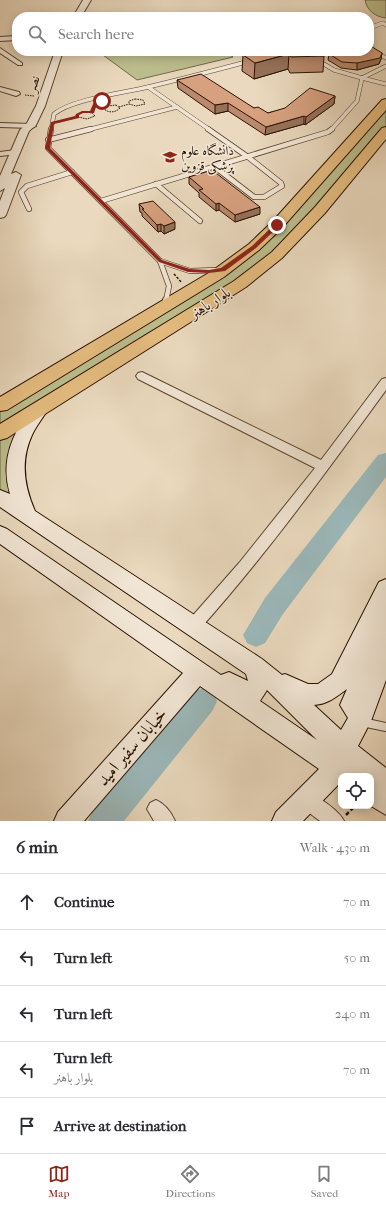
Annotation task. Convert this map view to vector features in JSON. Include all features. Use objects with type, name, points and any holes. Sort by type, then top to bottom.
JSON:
[{"type":"main road","name":"بلوار باهنر","points":[[0,405],[164,307],[223,270],[254,247],[277,225],[386,103]]},
{"type":"main road","name":"بلوار باهنر","points":[[0,433],[208,305],[240,284],[277,256],[320,210],[386,131]]},
{"type":"main road","points":[[28,516],[19,499],[16,488],[14,473],[15,459],[23,432],[40,409]]},
{"type":"main road","points":[[0,497],[260,671],[306,695],[322,694],[340,681],[383,595]]},
{"type":"main road","points":[[0,534],[248,707],[343,764],[386,784]]},
{"type":"main road","points":[[362,712],[356,711],[352,705],[381,635],[383,595]]},
{"type":"main road","points":[[116,615],[151,627],[244,692],[251,694],[260,684],[260,671]]},
{"type":"main road","points":[[285,821],[343,764],[386,650]]},
{"type":"main road","points":[[260,671],[343,764]]},
{"type":"main road","name":"خیابان سفیر امید","points":[[66,821],[203,676]]},
{"type":"main road","points":[[374,793],[386,802]]},
{"type":"street","points":[[80,12],[87,0]]},
{"type":"street","points":[[0,39],[12,38]]},
{"type":"street","points":[[0,50],[20,64]]},
{"type":"street","name":"نصر","points":[[0,215],[34,130],[32,126],[44,97],[57,56]]},
{"type":"street","points":[[0,89],[16,94]]},
{"type":"street","points":[[0,125],[32,126]]},
{"type":"street","name":"نصر","points":[[0,188],[25,130],[32,126]]},
{"type":"street","points":[[0,154],[15,152]]},
{"type":"street","points":[[142,376],[324,466]]},
{"type":"street","points":[[193,626],[282,522],[386,382]]},
{"type":"street","points":[[306,800],[335,821]]},
{"type":"lane","points":[[374,26],[385,23]]},
{"type":"lane","points":[[374,51],[386,58]]},
{"type":"lane","points":[[164,307],[169,286],[160,261],[48,148],[48,140],[54,114],[60,109],[72,104],[148,87],[256,59]]},
{"type":"lane","points":[[314,59],[334,70],[386,84]]},
{"type":"lane","points":[[362,78],[386,66]]},
{"type":"lane","points":[[100,201],[328,132],[335,127],[358,101],[362,78]]},
{"type":"lane","points":[[148,87],[248,157],[281,183],[282,186],[280,189],[264,197],[254,196],[215,167]]},
{"type":"lane","points":[[48,140],[177,107]]},
{"type":"lane","points":[[29,209],[21,192],[23,189],[27,186],[72,172]]},
{"type":"lane","points":[[156,184],[200,221]]},
{"type":"lane","points":[[160,261],[190,271],[223,270]]},
{"type":"lane","points":[[362,712],[386,727]]},
{"type":"path","points":[[16,94],[44,97]]},
{"type":"path","points":[[119,107],[119,109],[114,112],[108,112],[104,109],[106,106],[110,105],[119,107],[129,104],[139,106],[145,102],[141,99],[135,99],[129,101],[129,104]]},
{"type":"path","points":[[92,112],[94,108]]},
{"type":"path","points":[[52,123],[78,117],[84,119],[92,118],[95,116],[92,112]]},
{"type":"path","points":[[78,117],[77,115],[80,113],[92,112]]},
{"type":"path","points":[[68,119],[74,124]]},
{"type":"green space","points":[[365,0],[386,0],[386,18],[371,12]]},
{"type":"green space","points":[[104,56],[233,57],[137,80]]},
{"type":"green space","points":[[386,103],[386,131],[277,255],[29,422],[19,499],[0,497],[0,405],[254,247]]},
{"type":"building","points":[[374,48],[382,53],[380,58],[357,63],[342,62],[332,56],[374,56]]},
{"type":"building","points":[[244,56],[281,56],[255,63]]},
{"type":"building","points":[[290,56],[324,56],[291,57]]},
{"type":"building","points":[[201,74],[254,108],[258,107],[268,113],[285,108],[310,88],[335,96],[306,117],[304,116],[266,127],[228,103],[215,105],[177,80]]},
{"type":"building","points":[[212,170],[260,207],[235,215],[219,203],[216,204],[199,190],[203,189],[189,177]]},
{"type":"building","points":[[153,201],[175,222],[164,226],[161,224],[157,225],[139,204]]},
{"type":"waterway","points":[[256,635],[274,606],[386,461]]},
{"type":"waterway","points":[[104,821],[203,701]]},
{"type":"place","name":"دانشگاه علوم پزشکی قزوین","points":[[170,157]]},
{"type":"route","points":[[102,101],[95,103],[92,112],[82,112],[77,115],[78,117],[52,123],[48,140],[48,148],[160,261],[190,271],[199,272],[223,270],[254,247],[277,225]]}]
